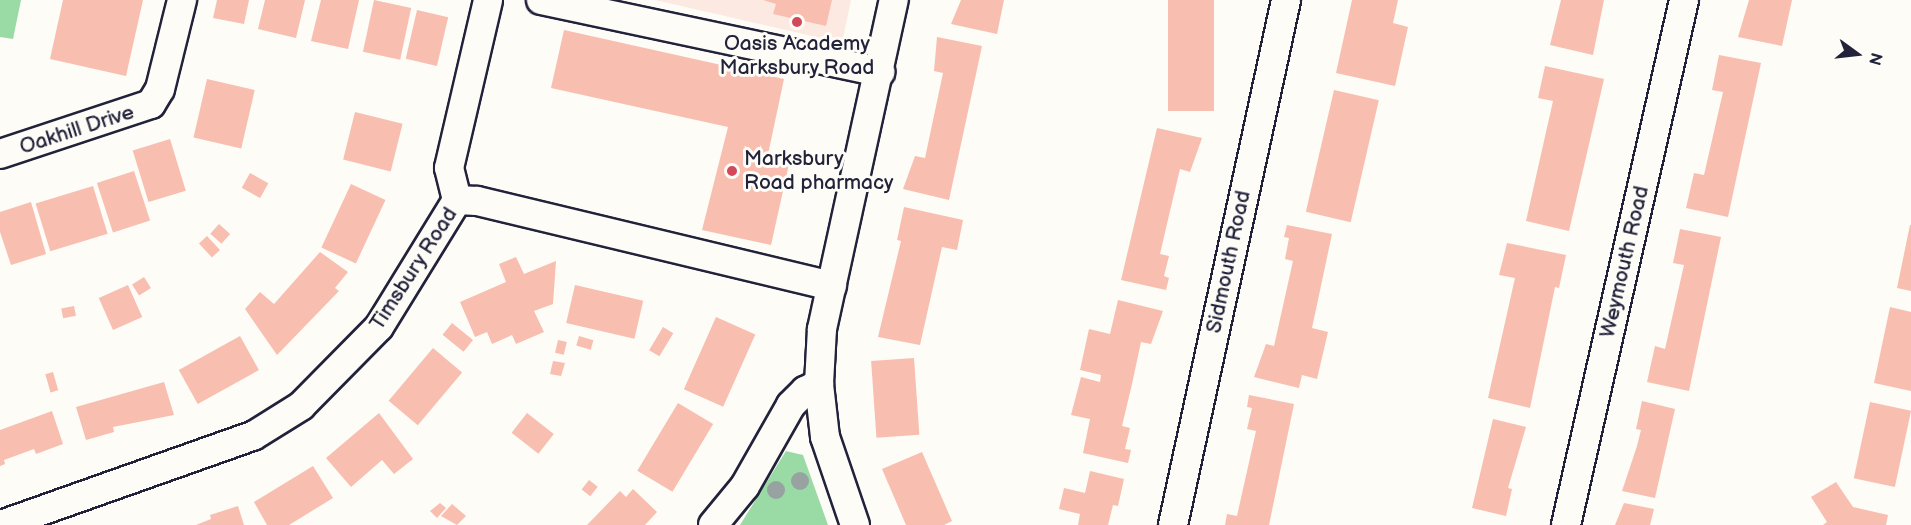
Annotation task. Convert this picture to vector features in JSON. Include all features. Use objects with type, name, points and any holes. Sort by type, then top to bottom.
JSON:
[{"type":"street","name":"Oakhill Drive","points":[[0,154],[151,104],[160,89],[182,0]]},
{"type":"street","points":[[467,201],[449,168],[488,0]]},
{"type":"street","points":[[541,0],[880,72]]},
{"type":"street","points":[[855,525],[825,437],[819,384],[822,329],[894,0]]},
{"type":"street","name":"Sidmouth Road","points":[[1173,525],[1286,0]]},
{"type":"street","name":"Weymouth Road","points":[[1566,525],[1684,0]]},
{"type":"street","name":"Timsbury Road","points":[[1,525],[253,436],[301,406],[379,327],[467,201],[832,286]]},
{"type":"street","points":[[713,525],[745,486],[791,405],[805,391],[819,384]]},
{"type":"shaded area","name":"Oasis Academy Marksbury Road","points":[[655,0],[851,0],[842,43]]},
{"type":"green space","points":[[0,0],[21,0],[13,39],[0,37]]},
{"type":"green space","points":[[786,451],[803,455],[828,525],[740,525]]},
{"type":"building","points":[[63,0],[143,0],[126,76],[50,59]]},
{"type":"building","points":[[217,0],[249,0],[244,24],[213,18]]},
{"type":"building","points":[[265,0],[305,0],[296,38],[258,29]]},
{"type":"building","points":[[321,0],[359,0],[348,49],[311,41]]},
{"type":"building","points":[[374,0],[411,8],[400,60],[363,52]]},
{"type":"building","points":[[763,0],[832,0],[826,26],[773,14],[776,4]]},
{"type":"building","points":[[961,0],[1004,0],[997,34],[951,24]]},
{"type":"building","points":[[1168,0],[1214,0],[1214,111],[1168,111]]},
{"type":"building","points":[[1352,0],[1398,0],[1393,23],[1408,27],[1395,86],[1336,73]]},
{"type":"building","points":[[1561,0],[1604,0],[1593,55],[1550,45]]},
{"type":"building","points":[[1749,0],[1792,0],[1782,46],[1738,37]]},
{"type":"building","points":[[417,10],[448,17],[437,66],[406,59]]},
{"type":"building","points":[[564,30],[784,79],[767,159],[789,164],[771,245],[702,230],[728,127],[551,88]]},
{"type":"building","points":[[937,37],[982,46],[949,200],[903,189],[915,156],[925,158],[943,73],[934,71]]},
{"type":"building","points":[[1719,55],[1761,63],[1728,217],[1686,208],[1694,173],[1704,175],[1723,92],[1712,90]]},
{"type":"building","points":[[1545,66],[1604,79],[1569,231],[1526,221],[1553,101],[1538,98]]},
{"type":"building","points":[[207,79],[255,90],[241,148],[194,137]]},
{"type":"building","points":[[1334,90],[1379,100],[1351,222],[1306,212]]},
{"type":"building","points":[[355,112],[403,124],[391,171],[343,160]]},
{"type":"building","points":[[1157,128],[1202,138],[1190,172],[1180,169],[1170,211],[1160,254],[1169,256],[1164,276],[1169,278],[1166,290],[1121,280]]},
{"type":"building","points":[[170,139],[186,191],[148,202],[133,150]]},
{"type":"building","points":[[134,171],[150,220],[113,233],[97,183]]},
{"type":"building","points":[[250,173],[268,183],[260,198],[242,188]]},
{"type":"building","points":[[351,184],[385,200],[356,264],[321,247]]},
{"type":"building","points":[[93,186],[108,234],[50,251],[36,204]]},
{"type":"building","points":[[31,202],[46,254],[11,265],[0,232],[0,212]]},
{"type":"building","points":[[904,207],[963,220],[957,250],[942,247],[920,345],[878,337],[901,241],[897,240]]},
{"type":"building","points":[[219,224],[230,234],[221,244],[210,234]]},
{"type":"building","points":[[1287,225],[1332,234],[1312,328],[1328,332],[1317,379],[1302,375],[1299,388],[1254,377],[1266,344],[1274,346],[1293,261],[1285,259],[1289,238],[1284,237]]},
{"type":"building","points":[[1911,225],[1911,291],[1897,288]]},
{"type":"building","points":[[1680,229],[1721,237],[1689,391],[1647,382],[1655,346],[1665,349],[1684,265],[1673,263]]},
{"type":"building","points":[[207,236],[220,250],[212,257],[199,244]]},
{"type":"building","points":[[1507,243],[1566,255],[1559,288],[1555,287],[1530,408],[1488,398],[1515,278],[1499,275]]},
{"type":"building","points":[[320,252],[348,272],[335,288],[339,291],[277,355],[245,309],[260,292],[274,304]]},
{"type":"building","points":[[516,257],[524,274],[556,261],[553,304],[534,311],[544,332],[516,344],[512,335],[492,344],[487,332],[475,337],[460,302],[506,282],[499,264]]},
{"type":"building","points":[[144,277],[151,288],[139,295],[132,284]]},
{"type":"building","points":[[128,285],[142,317],[113,330],[99,298]]},
{"type":"building","points":[[575,285],[643,301],[634,339],[566,323]]},
{"type":"building","points":[[1118,300],[1163,311],[1151,344],[1141,342],[1122,426],[1130,428],[1125,449],[1131,450],[1128,463],[1083,453],[1090,419],[1071,415],[1081,377],[1100,382],[1101,375],[1080,370],[1089,329],[1110,334]]},
{"type":"building","points":[[74,306],[76,316],[63,318],[61,308]]},
{"type":"building","points":[[1890,307],[1911,312],[1911,391],[1874,383]]},
{"type":"building","points":[[716,317],[755,334],[723,407],[684,389]]},
{"type":"building","points":[[452,323],[473,340],[464,352],[443,335]]},
{"type":"building","points":[[663,327],[673,333],[659,356],[649,350]]},
{"type":"building","points":[[240,336],[259,370],[198,404],[179,370]]},
{"type":"building","points":[[579,336],[593,340],[591,350],[576,346]]},
{"type":"building","points":[[558,340],[567,342],[564,355],[555,353]]},
{"type":"building","points":[[433,348],[462,372],[418,425],[389,401]]},
{"type":"building","points":[[914,358],[919,435],[876,438],[871,361]]},
{"type":"building","points":[[553,361],[565,363],[561,376],[550,374]]},
{"type":"building","points":[[53,372],[58,390],[51,392],[45,374]]},
{"type":"building","points":[[164,382],[174,415],[113,427],[114,432],[86,440],[76,407]]},
{"type":"building","points":[[1249,395],[1294,404],[1269,525],[1225,525],[1227,514],[1237,516],[1256,431],[1247,429],[1252,408],[1247,407]]},
{"type":"building","points":[[1642,401],[1675,409],[1655,498],[1622,491],[1641,430],[1636,429]]},
{"type":"building","points":[[1870,402],[1911,411],[1895,487],[1854,478]]},
{"type":"building","points":[[678,403],[713,424],[672,492],[637,471]]},
{"type":"building","points":[[52,411],[63,444],[36,454],[34,449],[4,460],[5,464],[0,466],[0,430]]},
{"type":"building","points":[[379,413],[413,459],[394,474],[382,460],[351,487],[326,458]]},
{"type":"building","points":[[527,413],[554,434],[538,454],[512,433]]},
{"type":"building","points":[[1493,419],[1526,427],[1508,488],[1512,489],[1506,516],[1472,508]]},
{"type":"building","points":[[922,452],[952,521],[944,525],[906,525],[882,469]]},
{"type":"building","points":[[313,466],[333,498],[289,525],[267,525],[254,502]]},
{"type":"building","points":[[1090,471],[1124,479],[1118,506],[1113,505],[1108,525],[1078,525],[1080,514],[1059,509],[1064,488],[1085,493]]},
{"type":"building","points":[[589,480],[598,487],[590,496],[582,489]]},
{"type":"building","points":[[1836,482],[1853,507],[1888,515],[1886,525],[1823,525],[1827,522],[1811,497]]},
{"type":"building","points":[[633,489],[657,512],[645,525],[587,525],[620,491],[626,497]]},
{"type":"building","points":[[440,503],[446,508],[437,518],[430,511]]},
{"type":"building","points":[[1624,503],[1654,509],[1650,525],[1615,525]]},
{"type":"building","points":[[452,504],[466,516],[457,525],[441,516]]},
{"type":"building","points":[[238,506],[244,525],[196,525],[211,519],[210,515]]},
{"type":"place","name":"Oasis Academy Marksbury Road","points":[[797,22]]},
{"type":"place","name":"Marksbury Road pharmacy","points":[[732,171]]}]
